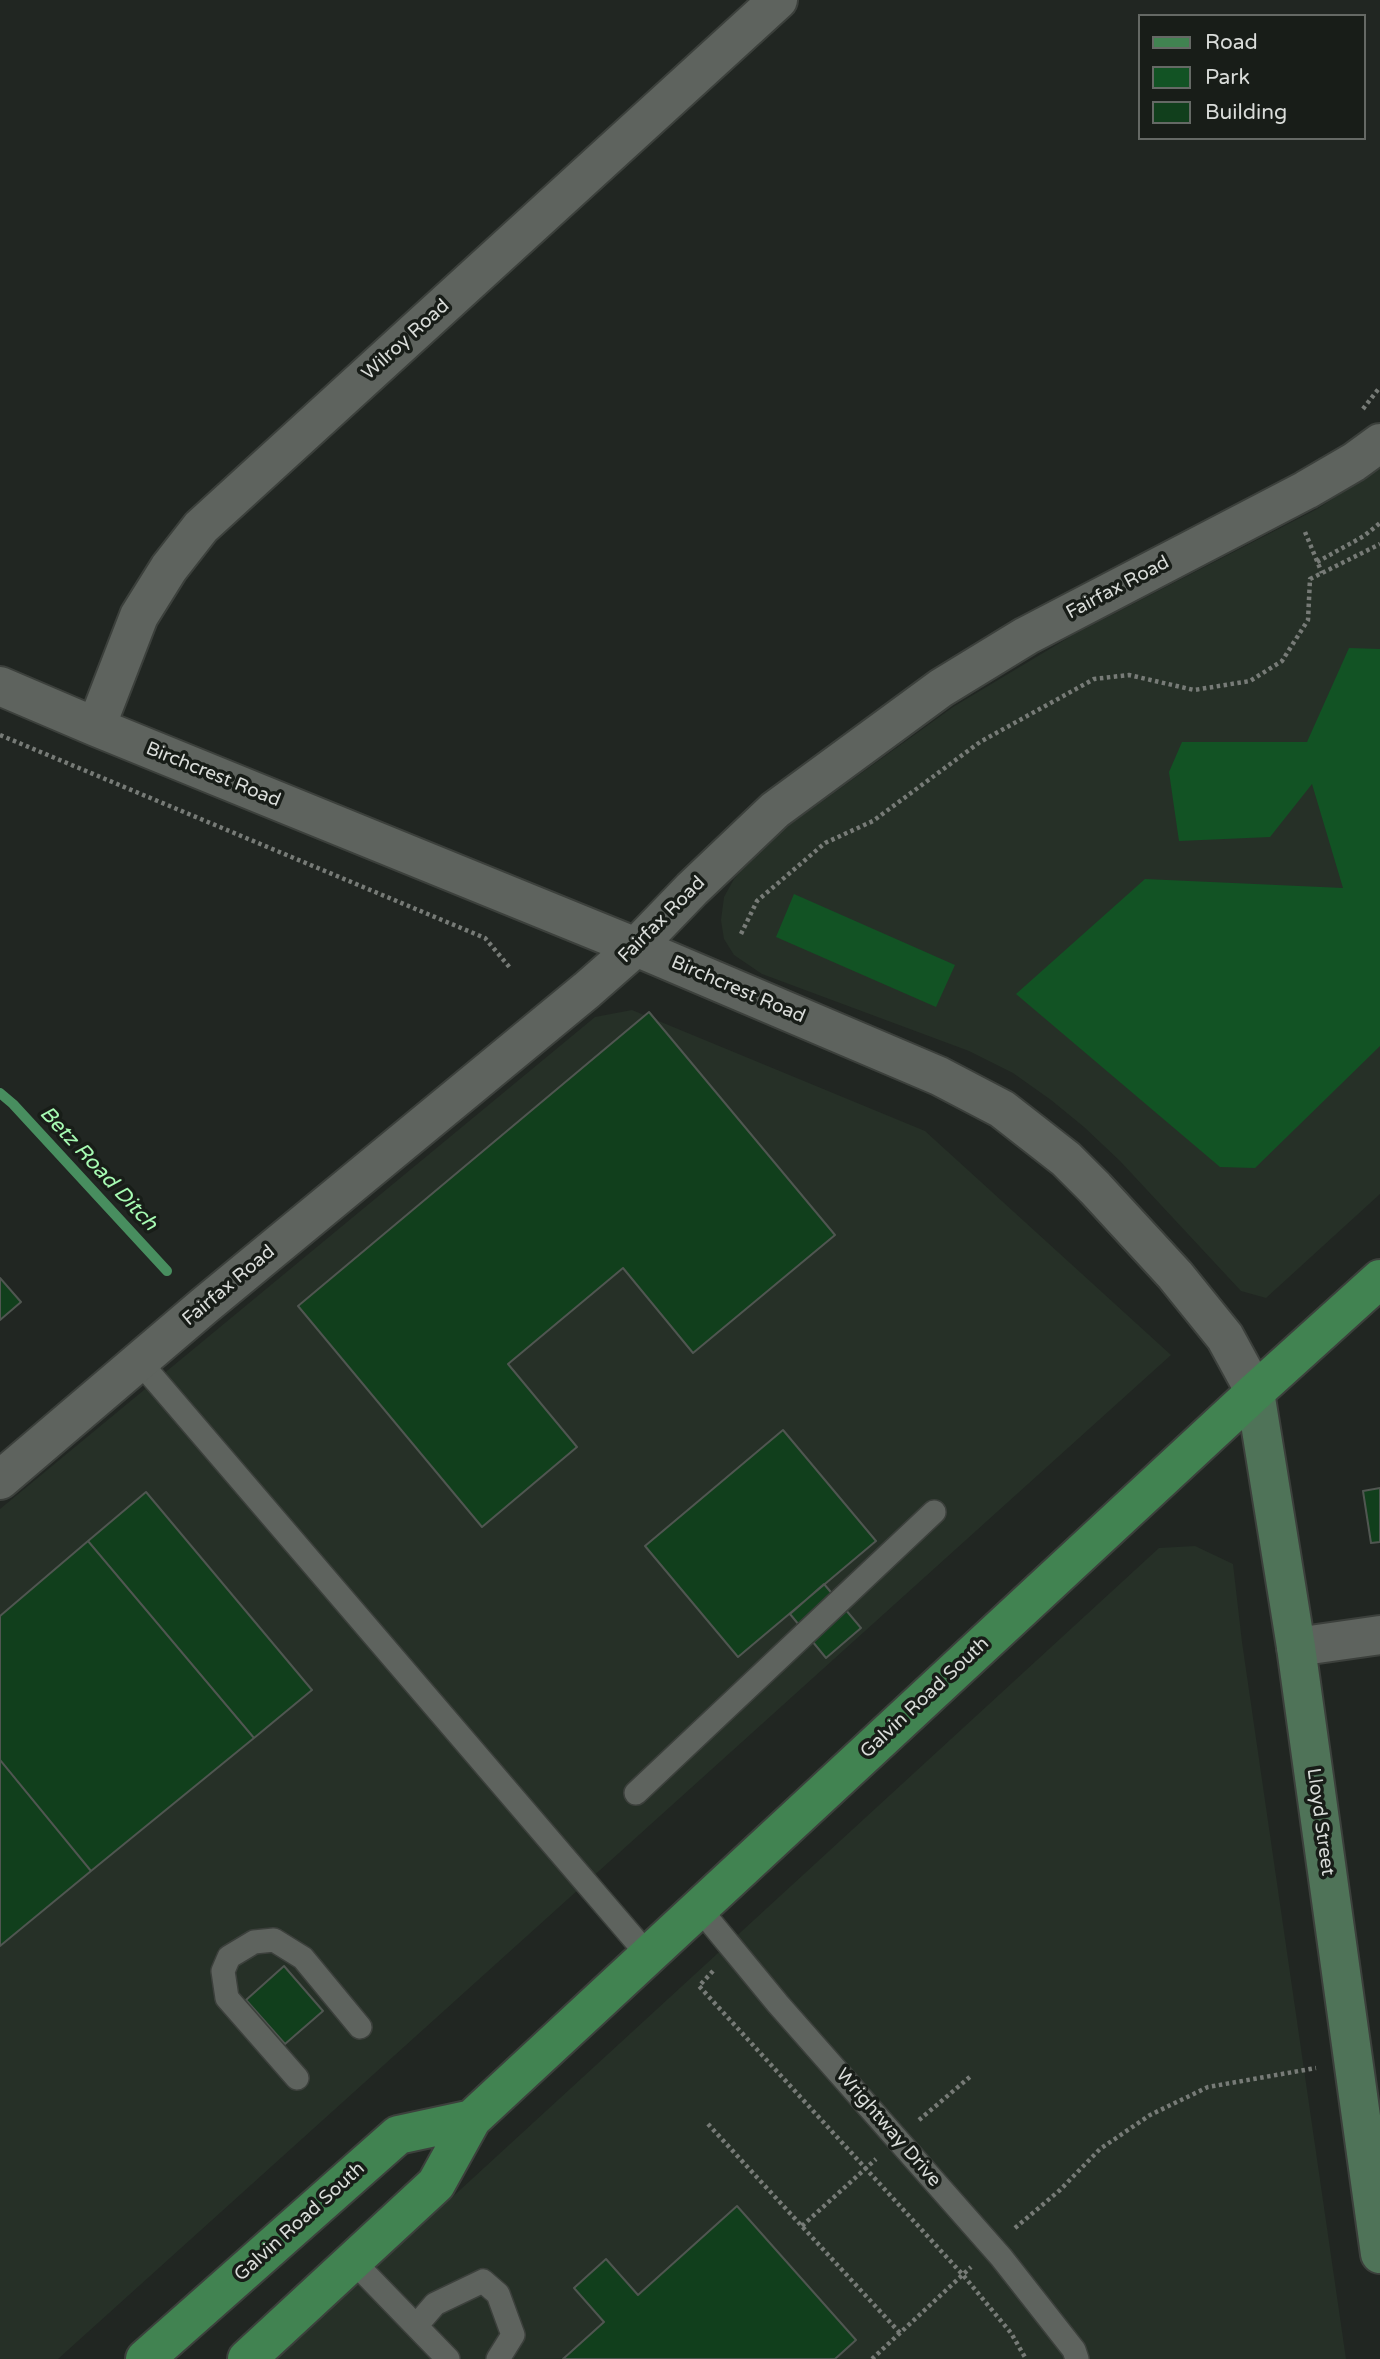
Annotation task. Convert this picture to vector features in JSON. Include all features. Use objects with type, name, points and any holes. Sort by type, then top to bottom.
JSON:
[{"type":"main road","name":"Galvin Road South","points":[[247,2359],[436,2184],[472,2119],[1380,1279]]},
{"type":"main road","name":"Galvin Road South","points":[[145,2359],[398,2135],[472,2119]]},
{"type":"street","name":"Wilroy Road","points":[[96,727],[139,615],[169,568],[201,527],[778,0]]},
{"type":"street","name":"Fairfax Road","points":[[0,1480],[139,1361],[587,990],[636,947],[692,888],[775,810],[941,688],[1026,636],[1306,490],[1380,443]]},
{"type":"street","name":"Birchcrest Road","points":[[0,686],[636,947],[939,1076],[1002,1109],[1066,1159],[1175,1275],[1225,1336],[1255,1392]]},
{"type":"street","name":"Lloyd Street","points":[[1255,1392],[1296,1647],[1354,2062],[1373,2146],[1380,2254]]},
{"type":"street","points":[[1296,1647],[1380,1634]]},
{"type":"lane","points":[[139,1361],[648,1955]]},
{"type":"lane","points":[[636,1793],[934,1512]]},
{"type":"lane","name":"Wrightway Drive","points":[[699,1908],[778,2004],[992,2247],[1075,2355]]},
{"type":"lane","points":[[297,2078],[227,1998],[223,1971],[229,1957],[254,1942],[274,1940],[303,1958],[360,2027]]},
{"type":"lane","points":[[353,2261],[448,2359]]},
{"type":"lane","points":[[416,2326],[435,2304],[483,2281],[498,2294],[513,2335],[498,2359]]},
{"type":"path","points":[[1317,562],[1364,536],[1380,523]]},
{"type":"path","points":[[741,934],[757,901],[825,843],[873,821],[980,742],[1094,679],[1129,675],[1194,690],[1250,681],[1282,661],[1308,620],[1310,579],[1380,544]]},
{"type":"path","points":[[0,735],[485,938],[511,969]]},
{"type":"path","points":[[734,1950],[699,1986],[963,2274],[1011,2333],[1027,2359]]},
{"type":"path","points":[[872,2359],[992,2247],[1060,2190],[1100,2150],[1150,2115],[1208,2087],[1354,2062]]},
{"type":"path","points":[[708,2124],[900,2333]]},
{"type":"path","points":[[802,2226],[827,2204]]},
{"type":"shaded area","points":[[1380,468],[1380,1194],[1266,1298],[1241,1291],[1120,1161],[1084,1127],[1013,1073],[969,1051],[762,974],[734,955],[724,939],[721,920],[724,897],[734,879],[753,856],[784,829],[953,707],[1073,635],[1317,509]]},
{"type":"shaded area","points":[[632,1010],[925,1131],[1171,1355],[58,2359],[0,2359],[0,1509],[595,1017]]},
{"type":"shaded area","points":[[1195,1546],[1233,1564],[1346,2359],[276,2359],[1159,1548]]},
{"type":"green space","points":[[1349,648],[1380,649],[1380,1046],[1255,1168],[1220,1167],[1016,994],[1145,879],[1343,888],[1312,784],[1270,837],[1179,841],[1169,772],[1182,742],[1307,742]]},
{"type":"green space","points":[[794,894],[955,965],[936,1007],[776,937]]},
{"type":"building","points":[[649,1012],[835,1235],[693,1353],[623,1268],[508,1364],[577,1447],[482,1527],[298,1306]]},
{"type":"building","points":[[0,1278],[21,1302],[0,1320]]},
{"type":"building","points":[[783,1430],[876,1541],[738,1657],[645,1546]]},
{"type":"building","points":[[1380,1488],[1380,1542],[1371,1543],[1363,1491]]},
{"type":"building","points":[[146,1492],[312,1690],[254,1738],[88,1541]]},
{"type":"building","points":[[88,1541],[254,1738],[91,1871],[0,1760],[0,1616]]},
{"type":"building","points":[[824,1584],[861,1628],[826,1658],[790,1614]]},
{"type":"building","points":[[0,1760],[91,1871],[0,1946]]},
{"type":"building","points":[[284,1966],[323,2011],[285,2044],[246,2000]]},
{"type":"building","points":[[737,2206],[856,2340],[835,2359],[563,2359],[604,2322],[574,2288],[606,2259],[638,2295]]},
{"type":"waterway","name":"Betz Road Ditch","points":[[0,1093],[167,1271]]}]
